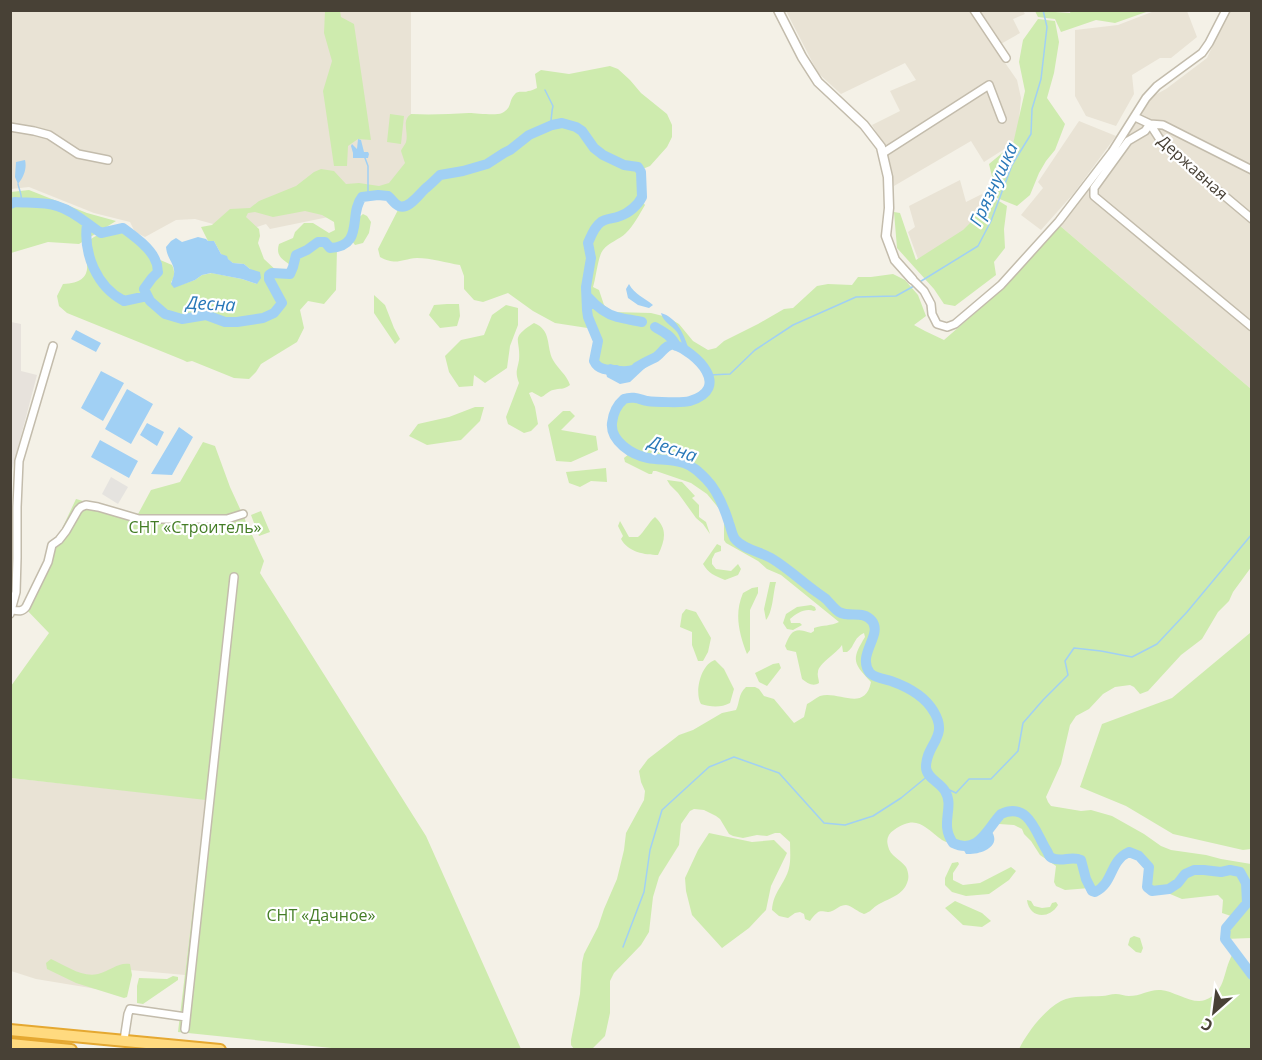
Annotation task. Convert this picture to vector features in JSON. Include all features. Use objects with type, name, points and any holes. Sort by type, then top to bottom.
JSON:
[{"type":"highway","points":[[10,1030],[220,1050]]},
{"type":"highway","points":[[12,1044],[71,1050]]},
{"type":"street","points":[[778,10],[802,57],[818,82],[864,125],[881,147],[888,177],[889,208],[886,237],[895,260],[924,291],[937,324],[947,327],[955,324],[1001,285],[1059,221],[1112,152],[1146,98],[1157,86],[1202,53],[1226,10]]},
{"type":"street","points":[[974,10],[1006,58]]},
{"type":"street","points":[[883,153],[989,85],[1002,119]]},
{"type":"street","name":"Державная","points":[[1135,117],[1150,124],[1171,151],[1251,219]]},
{"type":"street","points":[[1251,170],[1163,125],[1150,124],[1145,131],[1128,141],[1094,188],[1094,196],[1251,327]]},
{"type":"street","points":[[10,127],[49,135],[78,154],[108,160]]},
{"type":"street","points":[[53,346],[22,447],[17,507],[16,592],[11,612],[26,608],[48,562],[52,545],[66,531],[81,507],[86,505],[98,507],[139,519],[227,519],[243,514]]},
{"type":"street","points":[[185,1029],[234,577]]},
{"type":"street","points":[[124,1040],[130,1009],[186,1017]]},
{"type":"street","points":[[12,1044],[25,1050]]},
{"type":"shaded area","points":[[1157,10],[1187,11],[1197,37],[1171,58],[1160,58],[1132,75],[1134,94],[1116,126],[1086,116],[1075,96],[1075,30],[1118,25]]},
{"type":"shaded area","points":[[11,11],[411,11],[411,114],[404,175],[396,192],[354,195],[348,213],[270,229],[266,224],[242,232],[195,219],[176,220],[145,237],[135,232],[130,222],[94,213],[29,187],[11,189]]},
{"type":"shaded area","points":[[786,11],[969,11],[1017,80],[1021,98],[1017,141],[984,162],[971,141],[894,186],[886,148],[872,125],[900,111],[890,91],[916,80],[905,63],[841,94],[818,73]]},
{"type":"shaded area","points":[[978,11],[1023,11],[1025,14],[1013,19],[1020,33],[999,45]]},
{"type":"shaded area","points":[[1229,11],[1251,11],[1251,389],[1059,225],[1123,141],[1153,96],[1207,58]]},
{"type":"shaded area","points":[[1079,121],[1116,136],[1074,193],[1041,230],[1021,215],[1043,188],[1038,182]]},
{"type":"shaded area","points":[[960,180],[966,202],[982,194],[985,202],[972,226],[922,262],[918,259],[908,232],[915,227],[909,206]]},
{"type":"shaded area","points":[[11,322],[21,324],[21,371],[37,375],[11,474]]},
{"type":"shaded area","points":[[111,477],[128,487],[118,504],[102,494]]},
{"type":"shaded area","points":[[11,778],[206,799],[185,975],[130,970],[127,994],[36,979],[11,971]]},
{"type":"green space","points":[[1071,10],[1149,11],[1115,23],[1096,20],[1061,32],[1055,19],[1038,17],[1035,11],[1070,13]]},
{"type":"green space","points":[[325,11],[340,11],[341,17],[354,24],[371,140],[358,139],[348,146],[347,166],[334,166],[323,91],[332,61],[324,33]]},
{"type":"green space","points":[[1038,19],[1055,21],[1059,42],[1047,98],[1065,124],[1055,150],[1039,173],[1030,195],[1017,206],[997,198],[989,164],[1013,144],[1025,91],[1019,62],[1023,40]]},
{"type":"green space","points":[[610,66],[618,69],[641,93],[667,114],[672,125],[672,137],[667,147],[650,166],[640,170],[642,175],[641,200],[645,205],[629,230],[605,247],[601,253],[593,287],[599,290],[604,305],[613,312],[651,313],[667,317],[679,324],[693,341],[708,350],[716,348],[724,341],[784,309],[793,308],[817,286],[852,285],[858,277],[893,274],[905,280],[918,295],[926,316],[914,325],[944,340],[1006,286],[1059,225],[1251,389],[1252,566],[1229,601],[1218,612],[1202,639],[1181,655],[1148,691],[1140,694],[1130,685],[1115,687],[1103,694],[1089,709],[1076,716],[1070,725],[1061,764],[1046,797],[1051,806],[1081,811],[1091,810],[1112,816],[1171,850],[1251,864],[1251,938],[1225,939],[1226,928],[1234,917],[1222,913],[1223,900],[1218,895],[1182,899],[1163,891],[1149,890],[1147,887],[1149,867],[1132,853],[1119,860],[1105,886],[1099,891],[1092,891],[1090,888],[1065,890],[1056,886],[1054,882],[1056,866],[1040,855],[1022,829],[1014,825],[999,824],[996,820],[982,838],[971,846],[965,847],[942,840],[920,824],[902,825],[890,833],[887,841],[891,852],[904,864],[908,872],[906,885],[895,896],[864,914],[846,905],[830,912],[819,912],[810,921],[805,919],[804,914],[800,912],[788,918],[779,916],[772,910],[789,868],[790,842],[780,833],[743,838],[733,836],[716,816],[704,810],[694,809],[681,824],[679,845],[659,877],[653,897],[649,932],[641,945],[614,973],[610,981],[610,1013],[605,1036],[593,1048],[574,1049],[571,1040],[580,994],[584,954],[598,927],[617,879],[626,833],[644,800],[645,791],[639,771],[648,759],[679,735],[693,730],[722,713],[736,710],[740,695],[746,687],[755,687],[764,696],[774,699],[794,723],[804,717],[807,704],[820,696],[857,698],[868,691],[871,682],[860,670],[856,661],[865,637],[864,633],[858,637],[847,652],[843,652],[842,645],[821,666],[818,673],[819,683],[812,685],[802,679],[796,652],[787,650],[785,646],[789,636],[797,630],[811,633],[814,628],[839,622],[781,575],[767,569],[758,561],[726,543],[724,518],[707,494],[691,483],[656,471],[649,474],[625,462],[624,458],[629,454],[656,462],[672,461],[641,455],[618,441],[612,430],[612,424],[621,402],[630,397],[647,401],[698,398],[710,385],[702,366],[685,350],[673,344],[666,347],[655,358],[649,359],[631,371],[597,367],[594,361],[598,341],[594,329],[555,323],[508,293],[483,302],[474,300],[464,289],[464,276],[460,265],[422,258],[395,262],[380,257],[378,249],[400,206],[388,195],[363,197],[358,202],[354,232],[349,240],[337,248],[336,290],[324,304],[308,301],[300,310],[304,328],[297,342],[261,364],[249,379],[234,378],[192,361],[187,362],[67,313],[59,306],[57,296],[63,284],[78,281],[86,274],[87,263],[83,249],[86,244],[100,234],[123,228],[145,247],[156,261],[158,259],[172,265],[174,274],[171,282],[174,287],[212,273],[257,284],[250,269],[244,264],[233,263],[221,254],[214,241],[208,241],[201,227],[212,225],[230,209],[250,208],[259,201],[296,186],[321,169],[334,171],[346,184],[379,186],[389,183],[405,163],[401,151],[407,138],[406,120],[411,114],[499,114],[508,108],[516,93],[537,88],[535,74],[541,70],[569,74]],"holes":[[[305,211],[322,215],[334,222],[335,230],[329,233],[313,223],[304,223],[295,232],[293,238],[279,244],[279,255],[293,267],[289,274],[279,273],[264,259],[258,243],[259,229],[246,217],[248,213],[255,212],[273,217]]]},
{"type":"green space","points":[[390,114],[404,116],[401,144],[387,142]]},
{"type":"green space","points":[[991,188],[994,198],[1007,206],[1004,229],[1005,248],[994,262],[996,275],[955,306],[944,304],[934,289],[897,248],[894,212],[900,213],[916,260],[963,230],[973,220]]},
{"type":"green space","points":[[29,190],[87,213],[116,221],[79,244],[48,242],[11,253],[11,192]]},
{"type":"green space","points":[[363,214],[371,222],[369,233],[363,243],[355,245],[352,241],[358,228],[357,219]]},
{"type":"green space","points":[[374,295],[385,305],[400,339],[395,344],[374,313]]},
{"type":"green space","points":[[459,304],[460,316],[457,326],[440,328],[429,315],[434,305]]},
{"type":"green space","points":[[506,305],[518,308],[518,325],[510,346],[507,368],[485,383],[474,375],[473,386],[459,387],[449,372],[445,356],[461,340],[484,335],[492,315]]},
{"type":"green space","points":[[534,323],[544,330],[553,360],[570,385],[541,397],[532,392],[529,393],[535,407],[538,424],[531,431],[524,433],[508,424],[506,417],[519,383],[518,339],[521,332]]},
{"type":"green space","points":[[475,407],[484,407],[480,421],[461,440],[427,445],[409,436],[418,424],[449,417]]},
{"type":"green space","points":[[563,411],[570,411],[575,416],[561,430],[596,436],[598,450],[571,462],[556,461],[548,425]]},
{"type":"green space","name":"СНТ «Дачное»","points":[[203,442],[215,446],[230,487],[264,561],[260,573],[426,836],[521,1049],[351,1050],[178,1032],[206,800],[11,778],[11,686],[49,633],[23,606],[76,499],[137,516],[151,490],[180,482]]},
{"type":"green space","points":[[606,468],[607,482],[591,481],[580,487],[569,483],[566,472]]},
{"type":"green space","points":[[667,480],[682,482],[695,496],[692,498],[699,505],[699,517],[706,522],[710,534],[696,518]]},
{"type":"green space","points":[[261,511],[270,532],[259,536],[251,515]]},
{"type":"green space","points":[[655,517],[664,530],[658,555],[637,552],[621,539],[623,536],[618,526],[620,521],[629,537],[638,537]]},
{"type":"green space","points":[[717,544],[721,546],[721,551],[715,553],[712,564],[716,569],[731,571],[738,564],[741,569],[738,575],[725,580],[712,574],[705,567],[703,564]]},
{"type":"green space","points":[[770,582],[776,582],[766,620],[764,609]]},
{"type":"green space","points":[[758,587],[758,593],[750,610],[750,650],[747,654],[738,616],[740,601],[743,593]]},
{"type":"green space","points":[[811,605],[816,610],[801,612],[790,619],[791,623],[802,625],[793,630],[787,629],[783,623],[786,614],[797,607]]},
{"type":"green space","points":[[686,609],[696,612],[711,638],[703,661],[698,661],[692,645],[692,632],[680,627],[682,614]]},
{"type":"green space","points":[[1251,629],[1251,849],[1243,850],[1173,834],[1126,806],[1080,787],[1102,724],[1172,698],[1250,633]]},
{"type":"green space","points":[[715,660],[724,669],[734,689],[730,703],[716,707],[701,704],[698,693],[700,679],[706,667]]},
{"type":"green space","points":[[779,663],[781,668],[767,686],[759,682],[755,673]]},
{"type":"green space","points":[[709,833],[752,842],[774,840],[787,853],[771,886],[766,910],[749,928],[722,948],[692,915],[686,891],[685,878]]},
{"type":"green space","points":[[958,862],[953,873],[953,880],[963,885],[980,883],[1011,867],[1016,871],[1009,880],[989,894],[966,896],[952,892],[945,885],[945,878],[952,863]]},
{"type":"green space","points":[[1027,900],[1031,901],[1034,906],[1042,908],[1050,907],[1056,902],[1058,905],[1050,913],[1040,915],[1031,910]]},
{"type":"green space","points":[[955,901],[982,913],[991,921],[982,927],[963,925],[945,908]]},
{"type":"green space","points":[[1134,936],[1140,938],[1143,948],[1141,953],[1128,945],[1130,938]]},
{"type":"green space","points":[[1235,951],[1251,975],[1251,1049],[1019,1049],[1042,1016],[1066,999],[1114,994],[1133,996],[1157,990],[1195,1001],[1205,1000],[1218,991]]},
{"type":"green space","points":[[51,959],[80,973],[92,975],[122,964],[130,964],[132,975],[127,997],[76,983],[47,969],[46,963]]},
{"type":"green space","points":[[173,976],[178,977],[178,980],[143,1004],[137,1003],[139,978],[167,979]]},
{"type":"water","points":[[358,139],[361,140],[364,152],[368,152],[368,158],[353,158],[351,146],[352,144],[357,149]]},
{"type":"water","points":[[25,160],[25,172],[18,184],[15,177],[16,162]]},
{"type":"water","points":[[198,237],[214,241],[221,254],[227,256],[233,263],[244,264],[260,272],[261,278],[257,284],[211,273],[174,288],[171,284],[174,270],[166,247],[176,238],[182,242]]},
{"type":"water","points":[[629,284],[653,305],[649,308],[638,305],[628,298],[626,289]]},
{"type":"water","points":[[661,313],[671,318],[679,327],[688,347],[686,349],[677,332],[665,321]]},
{"type":"water","points":[[76,330],[101,343],[96,352],[71,339]]},
{"type":"water","points":[[645,358],[649,359],[646,367],[630,382],[620,384],[607,377],[605,369],[610,364],[628,366]]},
{"type":"water","points":[[101,371],[124,383],[103,421],[81,408]]},
{"type":"water","points":[[127,389],[153,404],[131,444],[105,429]]},
{"type":"water","points":[[147,423],[164,432],[157,446],[140,435]]},
{"type":"water","points":[[179,427],[193,437],[172,475],[151,474]]},
{"type":"water","points":[[100,440],[138,461],[129,478],[91,457]]},
{"type":"water","points":[[990,829],[994,835],[993,845],[978,853],[966,854],[962,847],[975,843]]},
{"type":"waterway","name":"Грязнушка","points":[[918,283],[978,246],[991,221],[1012,165],[1031,134],[1032,109],[1041,79],[1047,27],[1043,10]]},
{"type":"waterway","points":[[545,90],[553,106],[550,126]]},
{"type":"waterway","name":"Десна","points":[[10,204],[15,202],[57,206],[75,214],[101,233],[123,228],[142,243],[154,257],[158,272],[144,289],[150,301],[165,314],[182,319],[206,315],[225,322],[237,322],[263,318],[274,313],[282,303],[269,275],[272,273],[290,274],[296,255],[318,242],[325,242],[330,248],[348,242],[362,197],[388,196],[397,205],[406,206],[440,175],[487,164],[529,135],[562,123],[582,131],[594,148],[603,155],[624,165],[638,167],[641,172],[642,197],[638,203],[623,215],[601,222],[588,243],[591,258],[586,287],[587,310],[598,341],[594,361],[601,368],[616,370]]},
{"type":"waterway","points":[[365,158],[368,166],[368,196]]},
{"type":"waterway","points":[[18,184],[21,203]]},
{"type":"waterway","name":"Десна","points":[[87,224],[87,247],[90,258],[94,269],[106,287],[124,301],[147,296]]},
{"type":"waterway","name":"Грязнушка","points":[[709,375],[730,374],[755,350],[793,325],[856,297],[896,296],[914,286]]},
{"type":"waterway","points":[[588,297],[609,314],[642,322]]},
{"type":"waterway","points":[[655,327],[670,337],[676,346]]},
{"type":"waterway","name":"Десна","points":[[637,367],[656,357],[673,344],[692,355],[700,363],[709,380],[708,388],[702,395],[687,402],[624,399],[613,416],[612,430],[618,441],[635,454],[680,462],[693,468],[710,483],[717,494],[733,536],[738,542],[782,565],[839,612],[865,616],[872,621],[874,632],[866,659],[870,673],[916,693],[930,706],[938,721],[938,734],[929,752],[926,767],[928,774],[943,788],[948,797],[947,829],[953,843],[962,846],[975,843],[1001,814],[1011,811],[1018,812],[1030,821],[1049,856],[1059,860],[1074,858],[1081,860],[1086,879],[1092,891],[1095,892],[1106,883],[1118,861],[1129,852],[1139,856],[1149,867],[1147,887],[1152,891],[1169,889],[1185,874],[1194,870],[1240,872],[1246,883],[1247,903],[1226,928],[1225,939],[1252,975]]},
{"type":"waterway","points":[[941,786],[956,793],[969,779],[991,779],[1018,751],[1023,723],[1068,675],[1065,661],[1074,648],[1132,657],[1157,644],[1252,534]]},
{"type":"waterway","points":[[623,947],[644,892],[650,850],[662,810],[709,767],[734,757],[779,773],[824,823],[845,825],[873,816],[901,798],[929,775]]},
{"type":"park label","name":"СНТ «Строитель»","points":[[195,527]]}]
